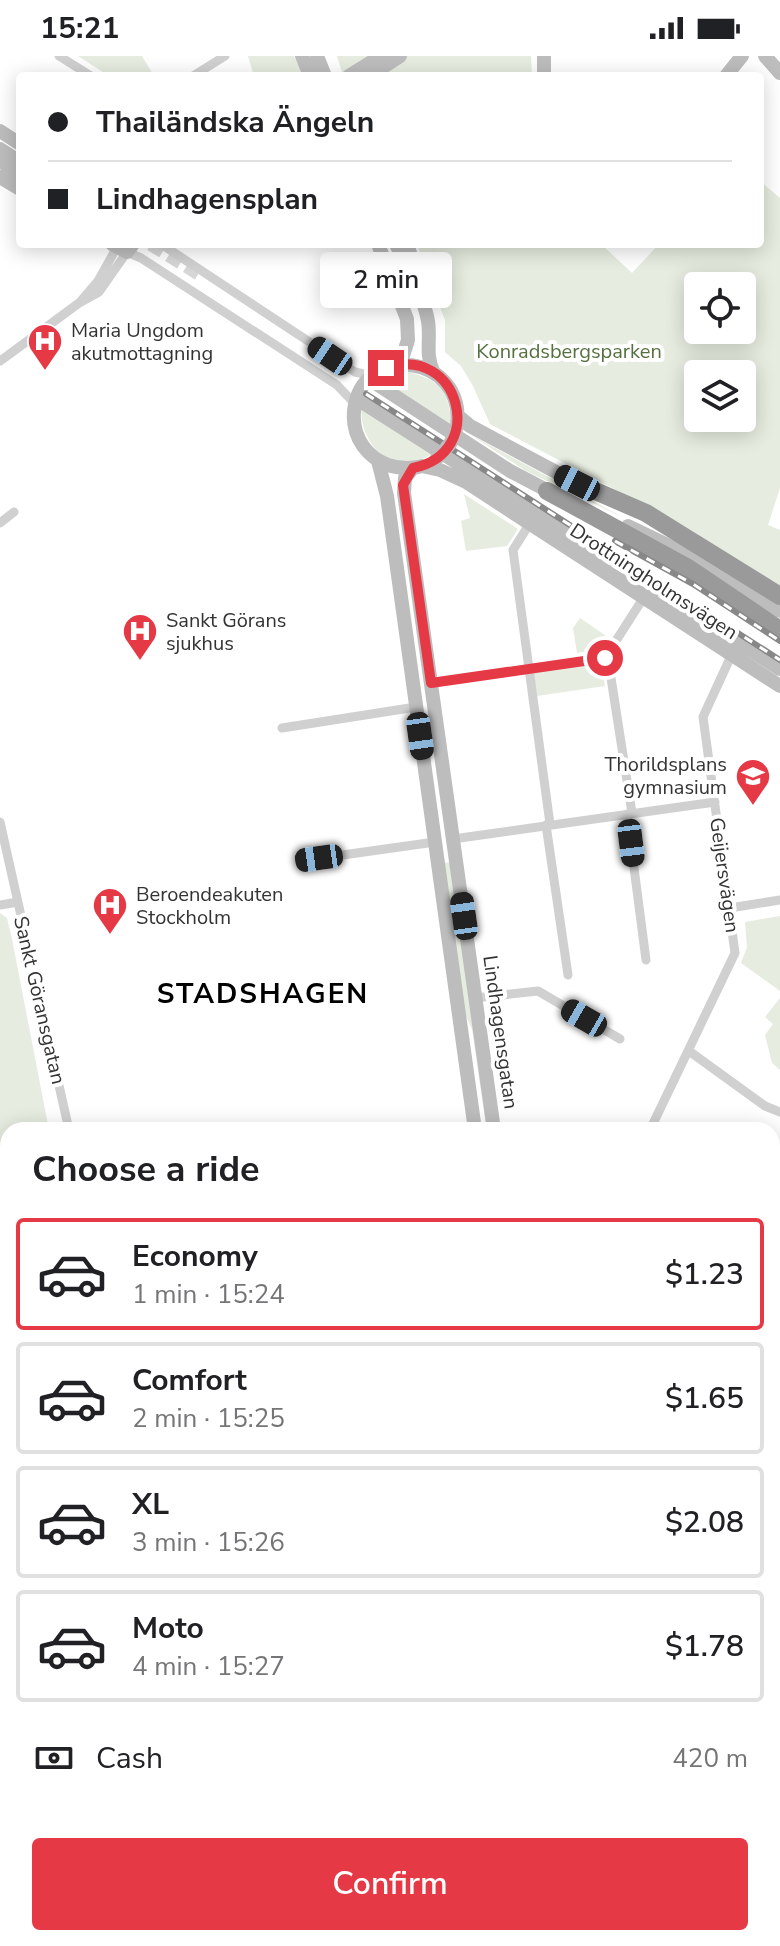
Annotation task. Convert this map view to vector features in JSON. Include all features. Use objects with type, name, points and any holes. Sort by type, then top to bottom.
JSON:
[{"type":"highway","points":[[577,483],[646,513],[780,596]]},
{"type":"highway","points":[[547,491],[688,568],[780,630]]},
{"type":"main road","points":[[355,72],[381,56]]},
{"type":"main road","points":[[375,72],[400,56]]},
{"type":"main road","points":[[729,72],[742,56]]},
{"type":"main road","points":[[765,56],[780,73]]},
{"type":"main road","points":[[380,248],[407,319],[408,340],[400,365]]},
{"type":"main road","points":[[398,248],[429,324],[427,351],[433,371]]},
{"type":"main road","points":[[409,248],[418,292]]},
{"type":"main road","points":[[378,461],[365,449],[357,434],[354,422],[360,391],[386,368],[420,366],[433,371],[453,393],[457,423],[450,444],[437,458],[417,467]]},
{"type":"main road","name":"Drottningholmsvägen","points":[[374,379],[547,491],[711,566]]},
{"type":"main road","name":"Drottningholmsvägen","points":[[359,403],[780,669]]},
{"type":"main road","name":"Drottningholmsvägen","points":[[457,423],[470,426],[577,483],[668,537],[780,611]]},
{"type":"main road","name":"Drottningholmsvägen","points":[[378,461],[392,467],[417,467],[450,473],[780,686]]},
{"type":"main road","name":"Lindhagensgatan","points":[[378,461],[387,496],[474,1122]]},
{"type":"main road","name":"Lindhagensgatan","points":[[417,467],[403,485],[493,1122]]},
{"type":"main road","name":"Drottningholmsvägen","points":[[683,609],[780,686]]},
{"type":"main road","points":[[435,842],[453,839]]},
{"type":"street","points":[[59,56],[85,72]]},
{"type":"street","points":[[199,72],[225,56]]},
{"type":"street","points":[[0,361],[79,303],[121,248]]},
{"type":"street","name":"Drottningholmsvägen","points":[[125,248],[337,385],[359,403]]},
{"type":"street","name":"Drottningholmsvägen","points":[[167,248],[355,372],[374,379]]},
{"type":"street","points":[[0,523],[14,512]]},
{"type":"street","points":[[530,523],[513,550],[568,975]]},
{"type":"street","points":[[431,683],[605,658],[644,597]]},
{"type":"street","name":"Geijersvägen","points":[[654,1122],[734,959],[735,940],[703,717],[731,656]]},
{"type":"street","points":[[605,658],[609,665],[630,814],[646,960]]},
{"type":"street","points":[[282,728],[416,707]]},
{"type":"street","points":[[453,839],[715,802]]},
{"type":"street","name":"Sankt Göransgatan","points":[[0,822],[67,1122]]},
{"type":"street","points":[[300,861],[435,842]]},
{"type":"street","points":[[730,908],[780,900]]},
{"type":"street","points":[[0,905],[18,902]]},
{"type":"street","points":[[475,998],[538,991],[620,1039]]},
{"type":"street","points":[[689,1051],[765,1106],[780,1112]]},
{"type":"green space","points":[[78,56],[142,56],[152,72],[103,72]]},
{"type":"green space","points":[[248,56],[294,56],[301,72],[253,72]]},
{"type":"green space","points":[[337,56],[531,56],[532,72],[342,72]]},
{"type":"green space","name":"Konradsbergsparken","points":[[764,184],[780,198],[780,488],[768,525],[780,530],[780,587],[681,524],[490,424],[461,366],[445,352],[445,320],[418,248],[605,248],[632,273],[655,248],[764,248]]},
{"type":"green space","points":[[405,371],[440,387],[448,402],[451,424],[380,379],[390,373]]},
{"type":"green space","points":[[361,408],[432,454],[405,462],[382,455],[367,435]]},
{"type":"green space","points":[[471,435],[624,518],[526,471]]},
{"type":"green space","points":[[464,494],[518,529],[507,546],[466,551],[461,521],[470,518]]},
{"type":"green space","points":[[580,618],[609,638],[602,649],[577,653],[573,628]]},
{"type":"green space","points":[[601,662],[605,686],[537,696],[533,673]]},
{"type":"green space","points":[[451,862],[489,1122],[485,1122],[472,1029],[464,1012],[443,863]]},
{"type":"green space","points":[[0,913],[7,918],[12,939],[47,1122],[0,1122]]},
{"type":"green space","points":[[780,916],[780,991],[741,963],[747,947],[745,922]]},
{"type":"green space","points":[[780,998],[780,1070],[772,1063],[765,1035],[773,1024],[765,1017]]},
{"type":"tunnel","points":[[157,248],[201,275]]},
{"type":"railway","points":[[366,394],[780,660]]},
{"type":"railway","points":[[615,541],[693,584],[780,641]]},
{"type":"place","name":"Maria Ungdom akutmottagning","points":[[45,372]]},
{"type":"place","name":"Sankt Görans sjukhus","points":[[140,662]]},
{"type":"place","name":"Thorildsplans gymnasium","points":[[753,807]]},
{"type":"place","name":"Beroendeakuten Stockholm","points":[[110,936]]},
{"type":"district","name":"STADSHAGEN","points":[[263,993]]},
{"type":"route","points":[[386,368],[407,364],[433,371],[450,388],[458,410],[455,434],[448,447],[430,463],[413,468],[403,485],[431,683],[605,658]]}]
